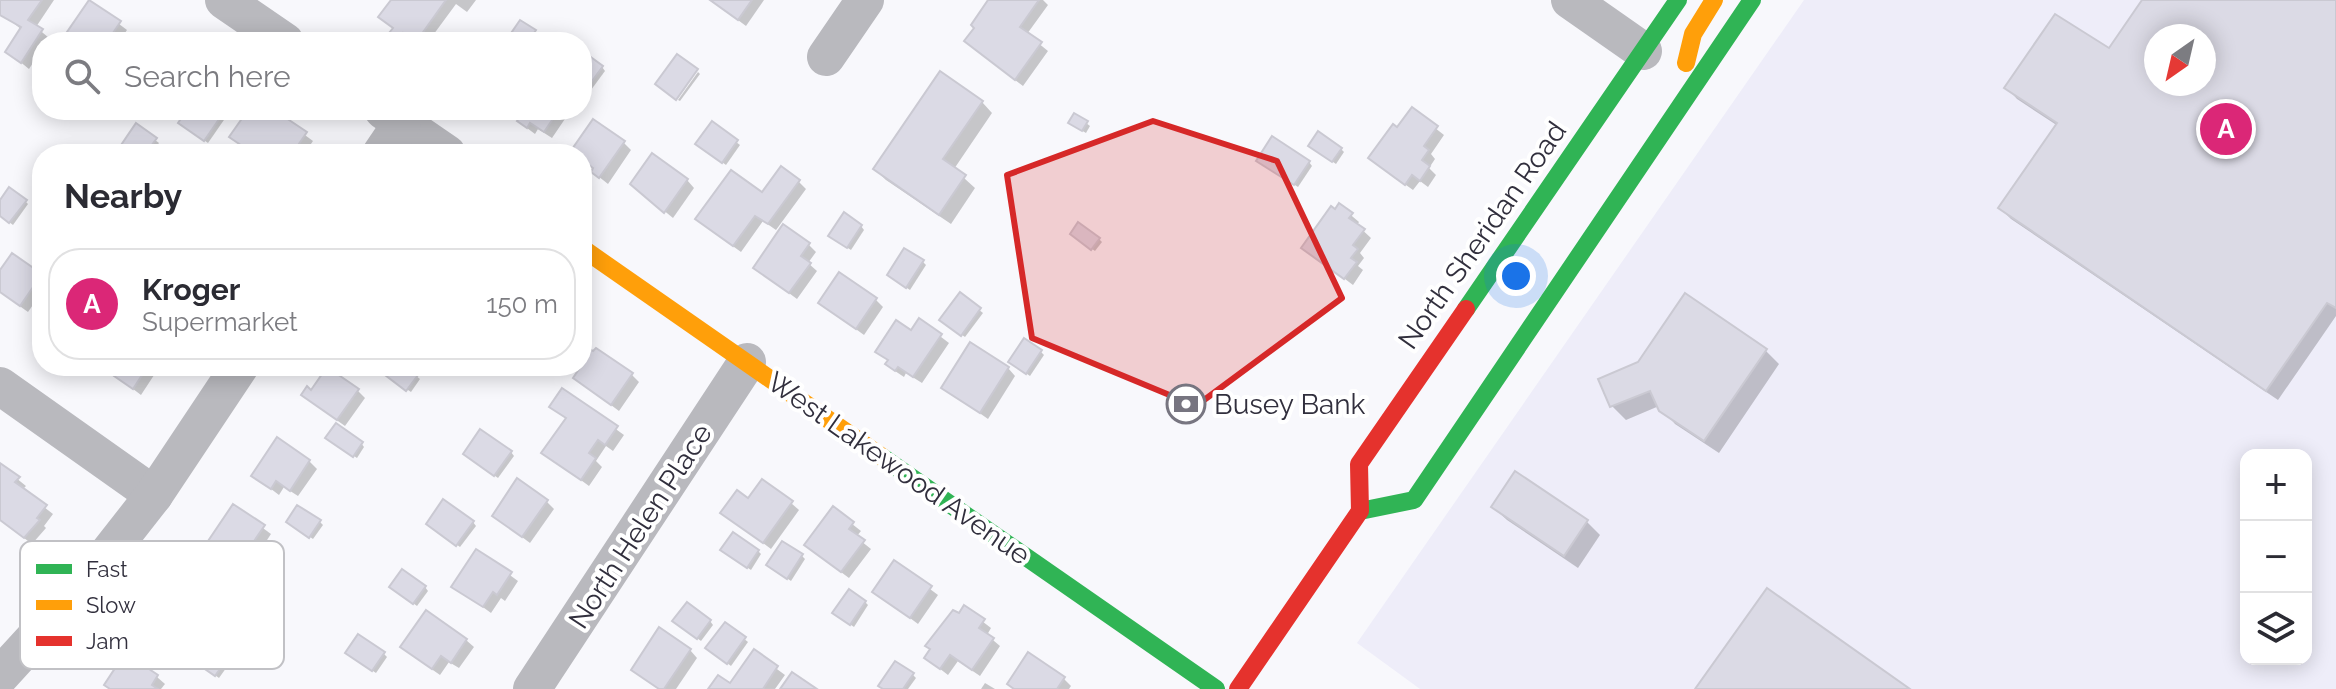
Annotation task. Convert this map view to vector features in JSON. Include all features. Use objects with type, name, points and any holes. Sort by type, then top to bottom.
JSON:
[{"type":"main road","name":"North Sheridan Road","points":[[1360,511],[1359,464],[1678,0]]},
{"type":"main road","points":[[1688,92],[1686,63],[1693,34],[1714,0]]},
{"type":"main road","points":[[1238,689],[1360,511],[1414,500],[1752,0]]},
{"type":"main road","points":[[1661,97],[1688,92]]},
{"type":"main road","points":[[1565,165],[1615,126]]},
{"type":"main road","name":"West Lakewood Avenue","points":[[592,255],[1216,689]]},
{"type":"street","points":[[224,0],[270,32]]},
{"type":"street","points":[[826,57],[865,0]]},
{"type":"street","points":[[1570,0],[1643,51]]},
{"type":"street","points":[[384,144],[391,120]]},
{"type":"street","points":[[398,120],[433,144]]},
{"type":"street","name":"North Helen Place","points":[[532,689],[747,362]]},
{"type":"street","points":[[118,541],[154,495],[233,376]]},
{"type":"street","points":[[0,386],[154,495]]},
{"type":"street","points":[[0,676],[20,654]]},
{"type":"highlighted area","points":[[1153,121],[1277,161],[1342,298],[1196,406],[1032,338],[1007,175]]},
{"type":"shaded area","points":[[1804,0],[2336,0],[2336,689],[1420,689],[1357,643]]},
{"type":"building","points":[[0,0],[42,0],[28,20],[43,29],[32,32],[32,46],[21,63],[5,52],[21,27],[0,15]]},
{"type":"building","points":[[89,0],[121,21],[114,32],[67,32]]},
{"type":"building","points":[[391,0],[446,0],[423,32],[390,32],[393,28],[378,17]]},
{"type":"building","points":[[710,0],[752,0],[738,20]]},
{"type":"building","points":[[988,0],[1039,0],[1020,27],[1042,42],[1015,80],[964,41]]},
{"type":"building","points":[[2142,0],[2336,0],[2336,308],[2327,303],[2266,391],[1998,208],[2057,123],[2004,88],[2055,14],[2109,48]]},
{"type":"building","points":[[520,20],[536,30],[535,32],[512,32]]},
{"type":"building","points":[[677,54],[698,69],[676,100],[655,84]]},
{"type":"building","points":[[592,58],[603,66],[592,81]]},
{"type":"building","points":[[940,71],[983,101],[943,159],[966,175],[939,215],[873,169]]},
{"type":"building","points":[[1412,107],[1438,126],[1424,146],[1429,150],[1422,160],[1430,166],[1420,181],[1412,175],[1405,185],[1368,158],[1393,124],[1397,127]]},
{"type":"building","points":[[1074,113],[1088,121],[1082,131],[1068,123]]},
{"type":"building","points":[[593,119],[625,141],[599,178],[592,173],[592,144],[576,144]]},
{"type":"building","points":[[180,120],[218,120],[204,141],[178,123]]},
{"type":"building","points":[[241,120],[289,120],[307,132],[299,144],[239,144],[229,137]]},
{"type":"building","points":[[552,120],[544,132],[530,123],[527,128],[517,121]]},
{"type":"building","points":[[712,121],[738,140],[722,163],[695,144]]},
{"type":"building","points":[[136,123],[157,138],[152,144],[122,144]]},
{"type":"building","points":[[1318,131],[1342,148],[1332,162],[1308,146]]},
{"type":"building","points":[[1272,136],[1310,161],[1294,185],[1256,161]]},
{"type":"building","points":[[652,153],[688,179],[664,213],[630,184]]},
{"type":"building","points":[[781,166],[800,180],[768,224],[755,216],[733,246],[695,219],[731,170],[762,192]]},
{"type":"building","points":[[9,187],[27,200],[9,223],[0,216],[0,200]]},
{"type":"building","points":[[1339,203],[1353,213],[1349,218],[1365,229],[1353,245],[1358,249],[1351,258],[1357,262],[1344,279],[1301,248],[1331,206],[1335,209]]},
{"type":"building","points":[[844,212],[862,225],[847,248],[828,236]]},
{"type":"building","points":[[1078,222],[1100,238],[1091,250],[1070,234]]},
{"type":"building","points":[[783,224],[810,243],[801,256],[811,263],[789,293],[753,268]]},
{"type":"building","points":[[904,248],[924,260],[906,288],[887,275]]},
{"type":"building","points":[[12,253],[32,267],[32,289],[20,306],[0,292],[0,270]]},
{"type":"building","points":[[839,272],[877,298],[856,329],[818,303]]},
{"type":"building","points":[[960,292],[981,308],[961,336],[939,320]]},
{"type":"building","points":[[1685,293],[1767,349],[1704,441],[1659,411],[1650,391],[1610,407],[1598,379],[1638,362]]},
{"type":"building","points":[[919,318],[942,334],[913,377],[898,367],[895,371],[885,364],[888,360],[875,352],[896,320],[911,330]]},
{"type":"building","points":[[1024,338],[1042,350],[1026,374],[1008,362]]},
{"type":"building","points":[[970,342],[1009,367],[980,413],[941,388]]},
{"type":"building","points":[[596,348],[633,373],[611,405],[573,378],[592,376],[592,350]]},
{"type":"building","points":[[114,376],[141,376],[133,389]]},
{"type":"building","points":[[321,376],[340,376],[359,389],[337,420],[301,395],[307,386],[311,390]]},
{"type":"building","points":[[386,376],[417,376],[406,391]]},
{"type":"building","points":[[562,388],[618,426],[605,445],[598,440],[589,453],[596,458],[581,480],[541,453],[566,418],[549,407]]},
{"type":"building","points":[[336,423],[363,442],[353,457],[325,438]]},
{"type":"building","points":[[480,429],[512,451],[494,476],[463,454]]},
{"type":"building","points":[[277,437],[310,460],[290,491],[276,481],[271,489],[251,476]]},
{"type":"building","points":[[0,463],[20,477],[15,482],[47,505],[37,518],[40,520],[24,538],[0,520]]},
{"type":"building","points":[[1515,471],[1588,520],[1564,556],[1491,507]]},
{"type":"building","points":[[517,478],[548,500],[522,537],[492,516]]},
{"type":"building","points":[[762,479],[793,501],[763,543],[720,513],[737,490],[748,498]]},
{"type":"building","points":[[443,499],[474,521],[456,546],[426,524]]},
{"type":"building","points":[[233,504],[265,525],[254,541],[208,541]]},
{"type":"building","points":[[297,505],[321,520],[309,538],[286,522]]},
{"type":"building","points":[[833,506],[854,522],[849,529],[865,540],[841,572],[804,545]]},
{"type":"building","points":[[733,532],[759,550],[747,568],[720,550]]},
{"type":"building","points":[[782,541],[803,554],[787,579],[766,565]]},
{"type":"building","points":[[476,549],[512,572],[497,595],[493,592],[483,607],[451,587]]},
{"type":"building","points":[[894,560],[932,586],[910,618],[872,592]]},
{"type":"building","points":[[402,569],[426,586],[413,604],[389,587]]},
{"type":"building","points":[[1767,588],[1910,689],[1695,689]]},
{"type":"building","points":[[849,589],[866,601],[850,625],[832,613]]},
{"type":"building","points":[[687,602],[711,620],[697,639],[672,621]]},
{"type":"building","points":[[964,605],[985,619],[979,628],[994,638],[972,670],[950,655],[940,669],[924,658],[930,649],[925,646],[953,610],[959,613]]},
{"type":"building","points":[[426,610],[467,639],[451,663],[441,656],[432,669],[400,647]]},
{"type":"building","points":[[725,622],[746,637],[727,664],[705,648]]},
{"type":"building","points":[[659,627],[691,649],[664,689],[659,689],[631,670]]},
{"type":"building","points":[[358,634],[385,652],[372,671],[345,653]]},
{"type":"building","points":[[754,649],[778,666],[763,689],[708,689],[718,675],[730,683]]},
{"type":"building","points":[[1028,652],[1065,677],[1057,689],[1014,689],[1007,684]]},
{"type":"building","points":[[895,661],[914,673],[903,689],[883,689],[878,686]]},
{"type":"building","points":[[114,669],[149,669],[158,675],[152,685],[158,689],[110,689],[104,685]]},
{"type":"building","points":[[205,669],[220,669],[215,676]]},
{"type":"building","points":[[792,672],[817,689],[780,689]]},
{"type":"traffic: fast","points":[[1466,309],[1678,0]]},
{"type":"traffic: fast","points":[[1360,511],[1414,500],[1752,0]]},
{"type":"traffic: fast","points":[[882,457],[1216,689]]},
{"type":"traffic: slow","points":[[1686,63],[1693,34],[1714,0]]},
{"type":"traffic: slow","points":[[592,255],[882,457]]},
{"type":"traffic: jam","points":[[1238,689],[1360,511],[1359,464],[1466,309]]},
{"type":"place","name":"Kroger","points":[[2226,129]]},
{"type":"place","name":"Busey Bank","points":[[1186,404]]}]
